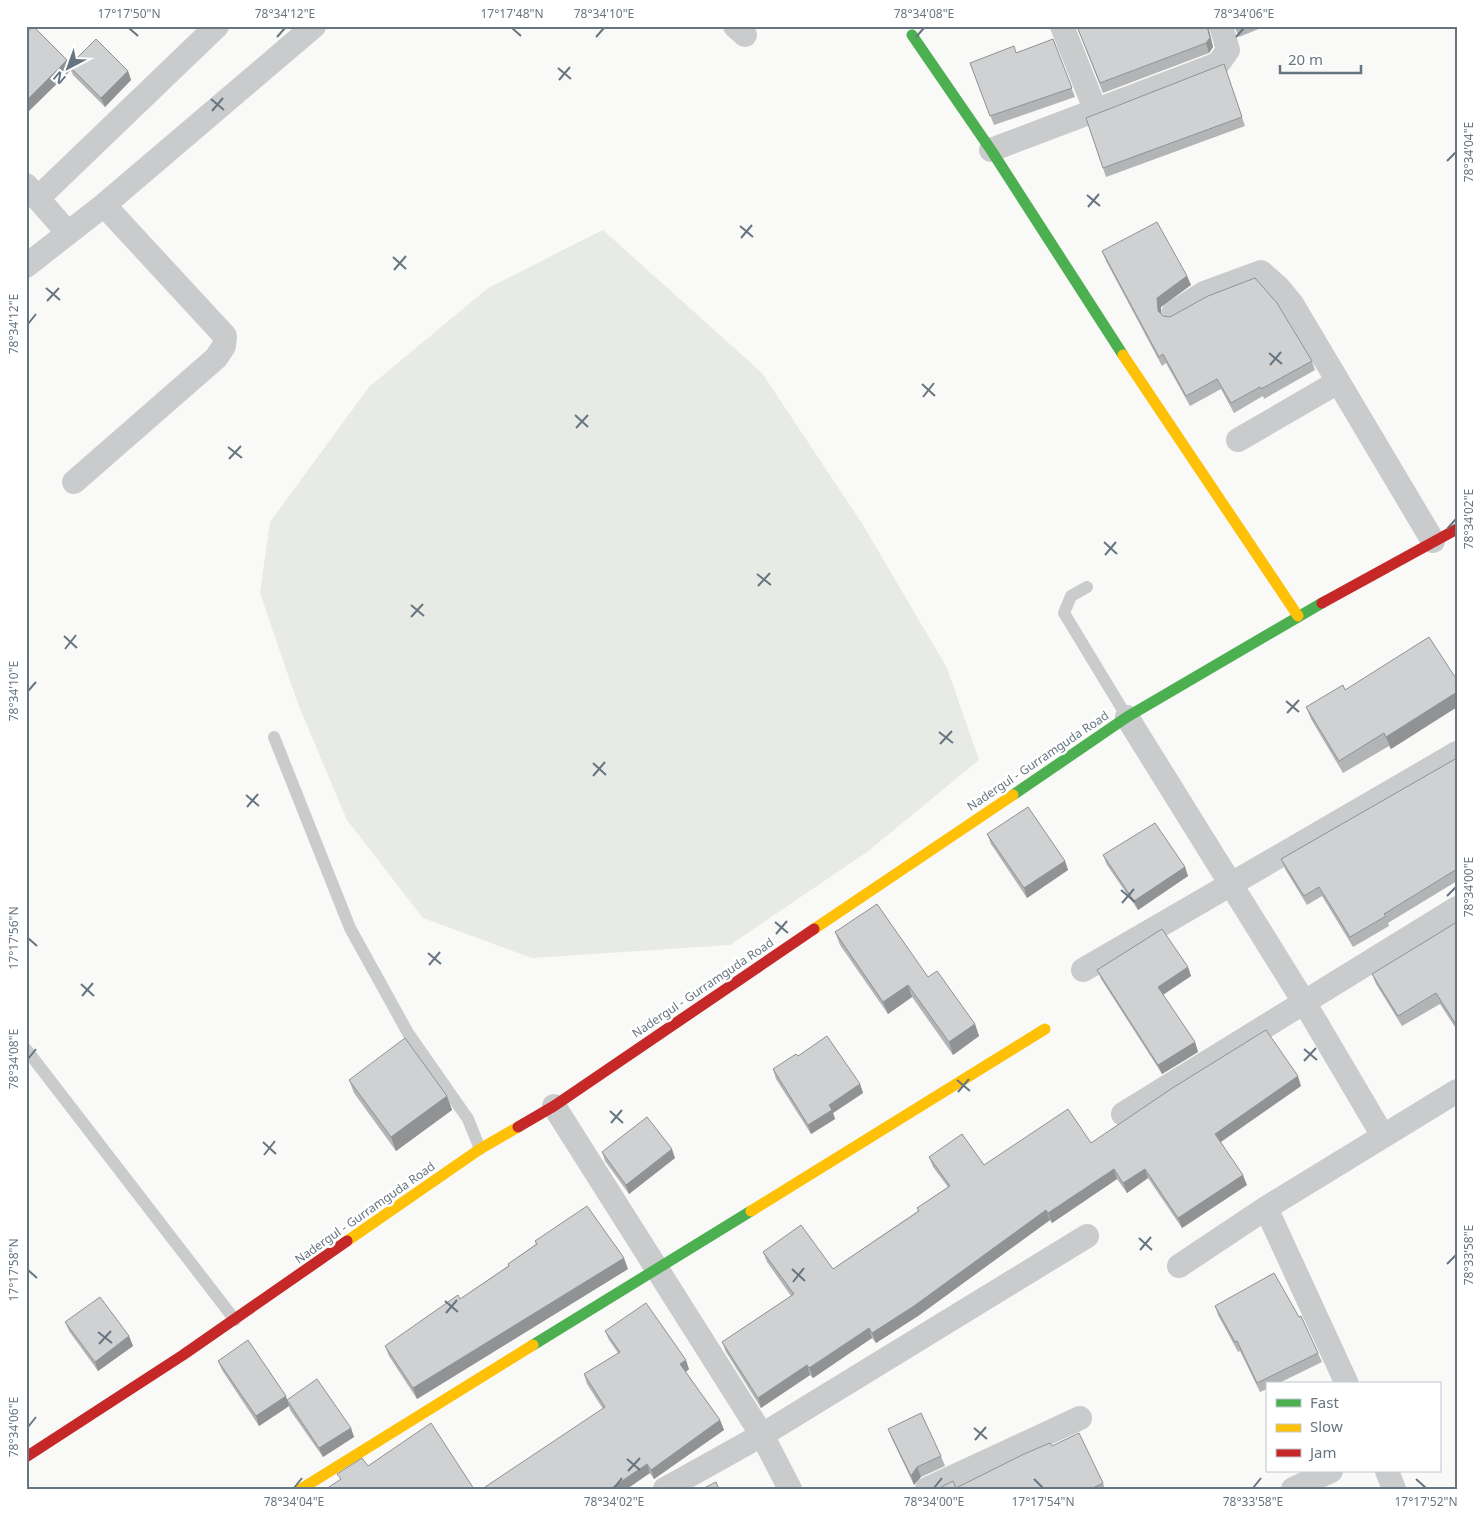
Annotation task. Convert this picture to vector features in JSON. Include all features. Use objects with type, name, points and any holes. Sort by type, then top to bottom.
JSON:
[{"type":"main road","points":[[912,35],[991,150],[1110,336],[1298,616]]},
{"type":"main road","name":"Nadergul - Gurramguda Road","points":[[26,1457],[235,1320],[480,1149],[554,1106],[1127,717],[1298,616],[1457,529]]},
{"type":"main road","points":[[301,1489],[1045,1029]]},
{"type":"street","points":[[68,233],[32,191],[217,26]]},
{"type":"street","points":[[26,266],[104,205],[314,26]]},
{"type":"street","points":[[1062,26],[1095,110]]},
{"type":"street","points":[[991,150],[1218,64],[1228,50],[1221,26]]},
{"type":"street","points":[[74,482],[216,358],[224,346],[225,336],[104,205]]},
{"type":"street","points":[[1173,313],[1204,293],[1261,272],[1278,287],[1292,304],[1432,541]]},
{"type":"street","points":[[1238,440],[1338,382]]},
{"type":"street","points":[[1127,717],[1304,1002],[1383,1136]]},
{"type":"street","points":[[1083,970],[1457,753]]},
{"type":"street","points":[[1123,1114],[1457,908]]},
{"type":"street","points":[[1179,1266],[1266,1208],[1457,1091]]},
{"type":"street","points":[[554,1106],[762,1435],[790,1489]]},
{"type":"street","points":[[1266,1208],[1346,1382]]},
{"type":"street","points":[[666,1489],[762,1435],[1087,1236]]},
{"type":"street","points":[[927,1489],[1080,1418]]},
{"type":"street","points":[[1294,1489],[1329,1472]]},
{"type":"street","points":[[1387,1472],[1394,1489]]},
{"type":"lane","points":[[1087,587],[1071,596],[1064,612],[1127,717]]},
{"type":"lane","points":[[274,736],[350,928],[408,1033],[468,1119],[480,1149]]},
{"type":"lane","points":[[26,1049],[235,1320]]},
{"type":"shaded area","points":[[603,230],[762,373],[863,525],[947,668],[979,760],[867,852],[730,945],[532,958],[423,918],[347,820],[298,704],[260,593],[270,522],[369,387],[488,288]]},
{"type":"building","points":[[33,26],[67,60],[26,101],[26,34]]},
{"type":"building","points":[[1085,26],[1207,26],[1210,38],[1206,43],[1100,83],[1078,29]]},
{"type":"building","points":[[96,39],[128,71],[101,98],[69,66]]},
{"type":"building","points":[[1053,39],[1072,88],[990,116],[970,63],[1014,46],[1016,53]]},
{"type":"building","points":[[1224,64],[1242,117],[1103,168],[1086,118]]},
{"type":"building","points":[[1157,222],[1187,276],[1157,298],[1158,311],[1163,316],[1170,317],[1208,296],[1255,278],[1277,303],[1312,361],[1231,403],[1217,379],[1186,396],[1163,354],[1159,357],[1102,251]]},
{"type":"building","points":[[1429,637],[1457,680],[1457,692],[1386,737],[1384,733],[1339,761],[1306,707],[1343,685],[1345,690]]},
{"type":"building","points":[[1457,758],[1457,869],[1384,914],[1386,916],[1350,937],[1319,887],[1304,896],[1281,859]]},
{"type":"building","points":[[1028,807],[1065,861],[1024,888],[987,834]]},
{"type":"building","points":[[1155,823],[1185,867],[1134,901],[1103,855]]},
{"type":"building","points":[[877,904],[928,977],[937,971],[975,1024],[949,1042],[908,985],[883,1002],[835,932]]},
{"type":"building","points":[[1457,922],[1457,1026],[1436,993],[1398,1016],[1372,974]]},
{"type":"building","points":[[1162,929],[1188,967],[1158,987],[1195,1042],[1158,1065],[1097,970]]},
{"type":"building","points":[[1266,1030],[1298,1076],[1215,1134],[1243,1175],[1178,1218],[1145,1169],[1123,1183],[1114,1169],[1048,1213],[1046,1210],[914,1306],[872,1333],[869,1328],[809,1368],[807,1365],[758,1398],[722,1342],[794,1294],[763,1252],[801,1225],[833,1269],[919,1211],[917,1208],[950,1186],[929,1157],[962,1134],[984,1165],[1068,1109],[1091,1143],[1174,1087]]},
{"type":"building","points":[[827,1036],[860,1084],[829,1105],[832,1110],[808,1125],[773,1069],[796,1054],[798,1056]]},
{"type":"building","points":[[405,1038],[447,1096],[391,1137],[349,1080]]},
{"type":"building","points":[[647,1117],[672,1149],[626,1185],[602,1152]]},
{"type":"building","points":[[587,1206],[624,1258],[413,1388],[385,1346],[458,1295],[460,1299],[509,1266],[508,1264],[537,1244],[535,1241]]},
{"type":"building","points":[[1274,1273],[1299,1317],[1301,1316],[1318,1353],[1257,1383],[1237,1341],[1235,1342],[1215,1306]]},
{"type":"building","points":[[100,1297],[129,1336],[95,1362],[65,1322]]},
{"type":"building","points":[[646,1303],[686,1360],[680,1364],[720,1420],[651,1470],[647,1464],[610,1489],[482,1489],[605,1407],[584,1374],[620,1352],[605,1331]]},
{"type":"building","points":[[248,1340],[286,1396],[256,1416],[218,1361]]},
{"type":"building","points":[[317,1379],[351,1428],[319,1448],[287,1400]]},
{"type":"building","points":[[921,1413],[941,1456],[917,1467],[911,1476],[888,1429]]},
{"type":"building","points":[[431,1423],[474,1489],[326,1489],[341,1479],[337,1474],[362,1458],[368,1466]]},
{"type":"building","points":[[1079,1433],[1103,1483],[1091,1489],[937,1489],[953,1481],[956,1488],[1024,1454],[1050,1443],[1052,1446]]},
{"type":"building","points":[[716,1482],[719,1489],[702,1489]]},
{"type":"traffic: fast","points":[[912,35],[991,150],[1123,355]]},
{"type":"traffic: fast","points":[[1013,795],[1127,717],[1322,603]]},
{"type":"traffic: fast","points":[[533,1345],[751,1211]]},
{"type":"traffic: slow","points":[[1123,355],[1298,616]]},
{"type":"traffic: slow","points":[[814,929],[1013,795]]},
{"type":"traffic: slow","points":[[751,1211],[1045,1029]]},
{"type":"traffic: slow","points":[[347,1241],[480,1149],[518,1127]]},
{"type":"traffic: slow","points":[[301,1489],[533,1345]]},
{"type":"traffic: jam","points":[[1322,603],[1457,529]]},
{"type":"traffic: jam","points":[[518,1127],[554,1106],[814,929]]},
{"type":"traffic: jam","points":[[26,1457],[183,1355],[347,1241]]}]
